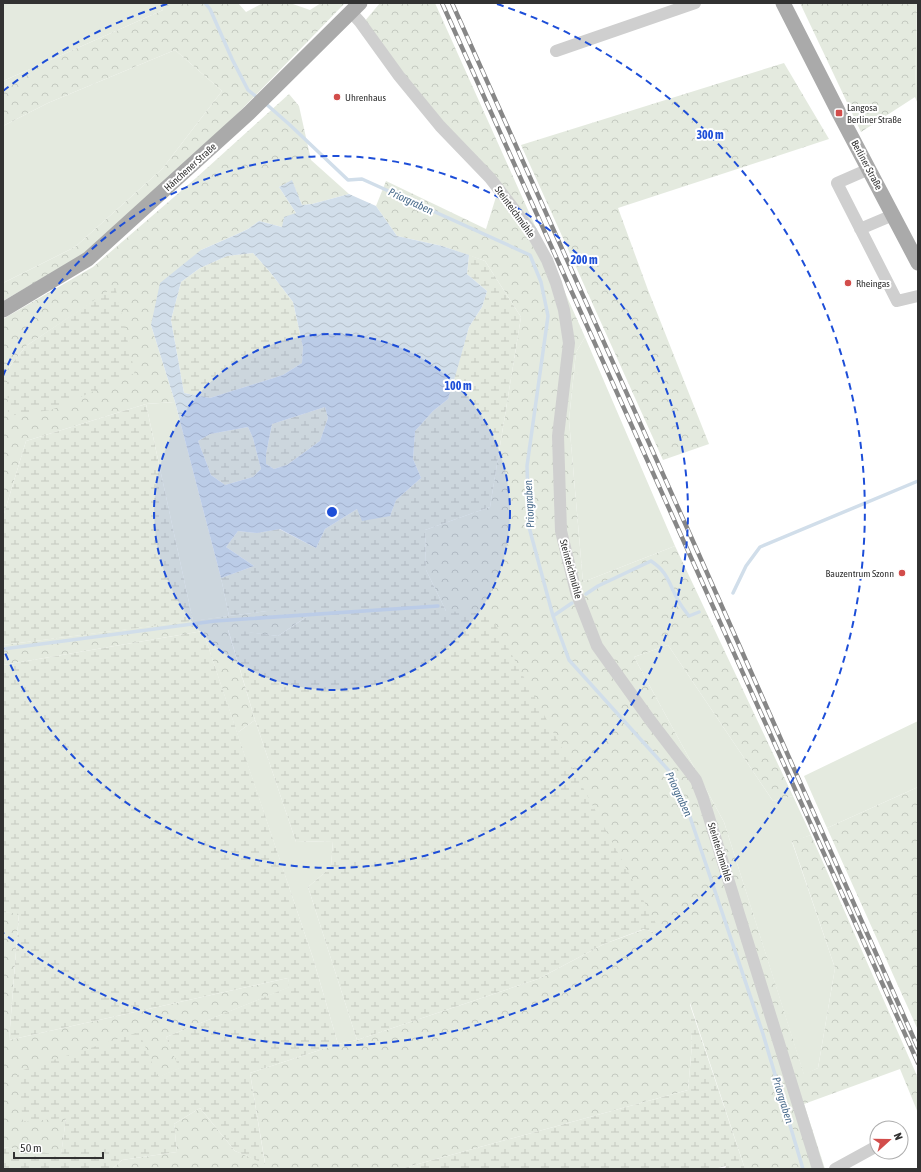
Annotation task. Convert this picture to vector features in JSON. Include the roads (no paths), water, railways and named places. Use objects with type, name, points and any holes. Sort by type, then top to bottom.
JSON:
[{"type":"main road","name":"Berliner Straße","points":[[783,3],[918,263]]},
{"type":"main road","name":"Hänchener Straße","points":[[3,310],[88,259],[249,113],[355,7]]},
{"type":"street","points":[[556,51],[695,3]]},
{"type":"street","name":"Steinteichmühle","points":[[355,7],[360,22],[398,76],[436,121],[490,178],[531,230],[556,283],[564,310],[569,343],[558,436],[561,531],[576,592],[597,646],[650,720],[696,780],[703,798],[818,1169]]},
{"type":"street","points":[[869,169],[837,183],[897,301],[918,296]]},
{"type":"street","points":[[860,229],[893,215]]},
{"type":"street","points":[[835,1169],[869,1150]]},
{"type":"water","points":[[292,180],[302,205],[312,204],[349,194],[376,206],[397,236],[442,246],[469,255],[467,274],[487,291],[482,307],[469,327],[448,399],[433,411],[415,431],[413,459],[421,478],[396,500],[390,516],[362,521],[357,509],[325,529],[316,548],[280,529],[257,533],[238,531],[226,547],[254,566],[221,578],[175,402],[151,325],[160,283],[201,250],[248,229],[259,221],[282,227],[284,217],[296,213],[279,187]],"holes":[[[253,253],[293,302],[303,347],[302,363],[283,375],[210,398],[184,393],[171,320],[181,282],[200,268],[227,256]],[[325,407],[328,418],[320,441],[287,465],[274,469],[266,464],[266,454],[272,424]],[[248,427],[253,438],[261,469],[253,477],[225,485],[211,475],[198,441],[210,434]]]},
{"type":"waterway","name":"Priorgraben","points":[[205,3],[210,9],[232,59],[248,90],[258,98]]},
{"type":"waterway","name":"Priorgraben","points":[[265,103],[348,180],[362,179],[530,255],[541,282],[548,316],[527,466],[529,527],[553,616],[569,660],[671,773],[686,805],[763,1034],[803,1169]]},
{"type":"waterway","points":[[733,593],[746,566],[760,547],[918,481]]},
{"type":"waterway","points":[[586,594],[598,586],[651,561],[665,574],[679,602],[689,616],[699,612]]},
{"type":"waterway","points":[[553,616],[572,603]]},
{"type":"waterway","points":[[3,649],[215,621],[438,606]]},
{"type":"railway","points":[[442,3],[918,1063]]},
{"type":"railway","points":[[452,3],[918,1048]]},
{"type":"place","name":"Uhrenhaus","points":[[337,97]]},
{"type":"place","name":"Langosa Berliner Straße","points":[[839,113]]},
{"type":"place","name":"Rheingas","points":[[848,283]]},
{"type":"place","name":"Bauzentrum Szonn","points":[[902,573]]}]
